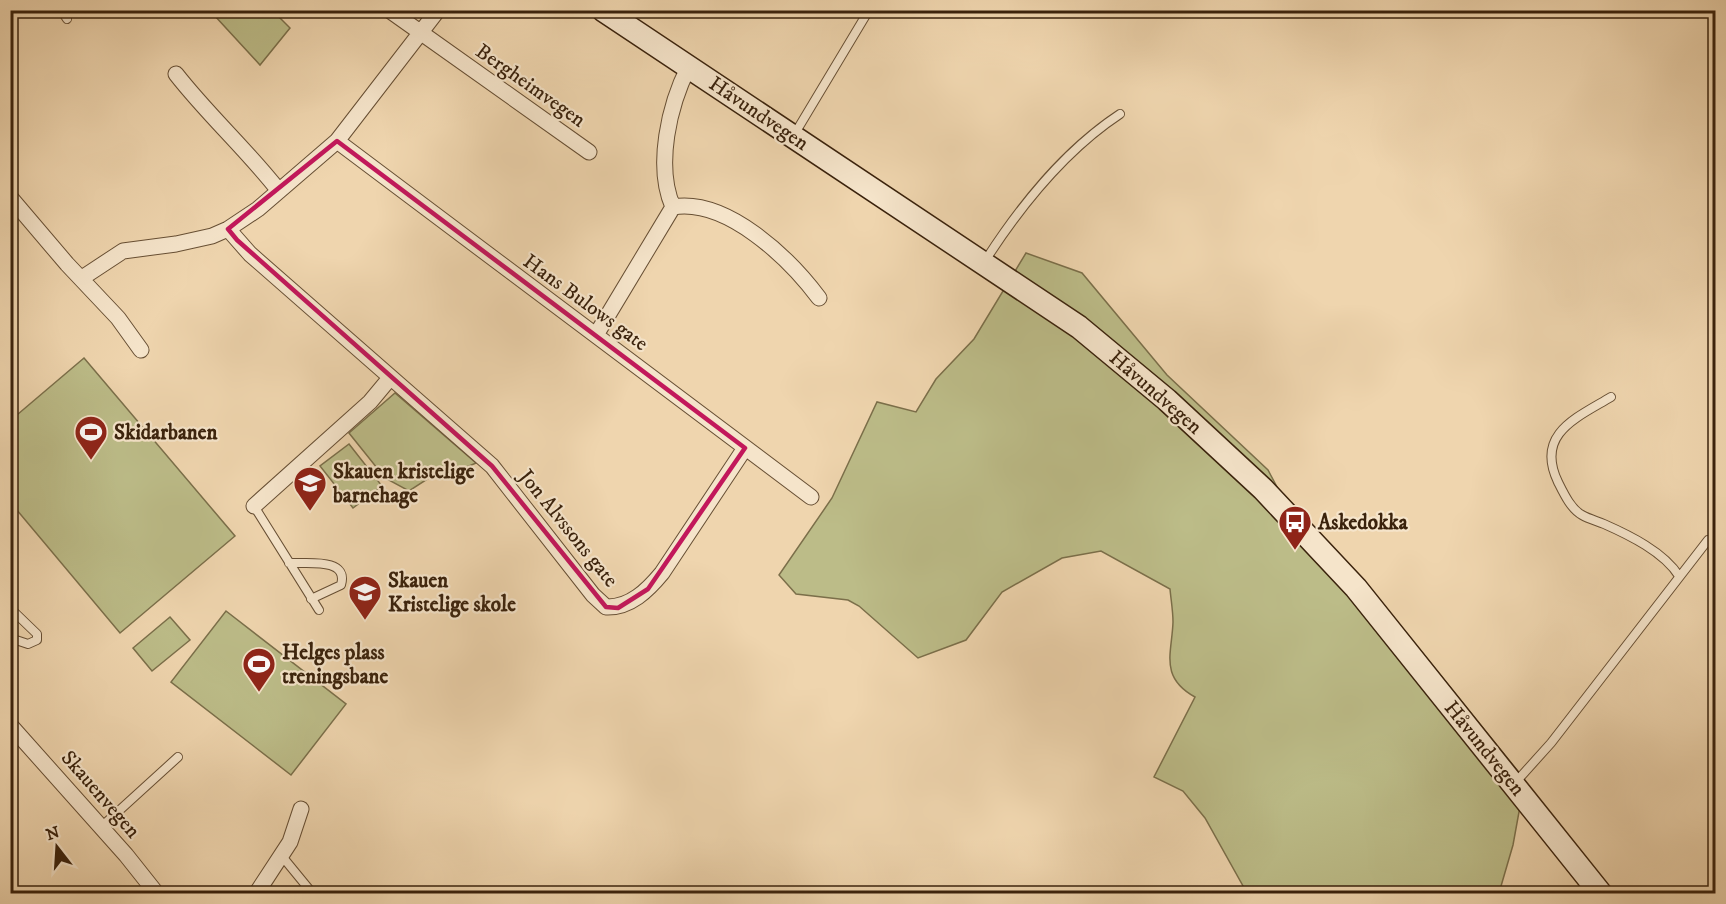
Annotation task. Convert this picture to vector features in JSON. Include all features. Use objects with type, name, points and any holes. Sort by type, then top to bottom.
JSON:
[{"type":"main road","name":"Håvundvegen","points":[[603,10],[1079,327],[1174,407],[1263,489],[1356,588],[1600,894]]},
{"type":"street","name":"Bergheimvegen","points":[[389,10],[589,153]]},
{"type":"street","points":[[82,278],[123,251],[176,244],[228,229],[279,191],[337,141],[438,10]]},
{"type":"street","points":[[673,207],[666,192],[664,167],[676,97],[688,66]]},
{"type":"street","points":[[176,74],[194,98],[259,166],[279,191]]},
{"type":"street","name":"Hans Bulows gate","points":[[337,141],[811,496]]},
{"type":"street","points":[[10,197],[67,264],[118,318],[141,350]]},
{"type":"street","points":[[596,335],[673,207],[684,205],[708,210],[753,233],[788,261],[819,298]]},
{"type":"street","name":"Jon Alvssons gate","points":[[228,229],[250,254],[492,466],[593,595],[606,607],[618,608],[648,589],[662,573],[744,448]]},
{"type":"street","points":[[254,506],[370,402],[390,378]]},
{"type":"street","name":"Skauenvegen","points":[[10,725],[155,893]]},
{"type":"street","points":[[256,894],[290,842],[301,809]]},
{"type":"lane","points":[[61,10],[67,19]]},
{"type":"lane","points":[[794,136],[869,10]]},
{"type":"lane","points":[[984,263],[1003,233],[1067,155],[1120,114]]},
{"type":"lane","points":[[1611,397],[1568,423],[1556,436],[1551,461],[1554,475],[1569,501],[1581,515],[1619,531],[1656,553],[1679,576]]},
{"type":"lane","points":[[254,506],[319,610]]},
{"type":"lane","points":[[1514,784],[1551,742],[1708,540]]},
{"type":"lane","points":[[289,563],[332,565],[339,569],[342,574],[341,585],[311,599]]},
{"type":"lane","points":[[10,608],[37,634],[37,640],[28,644],[10,638]]},
{"type":"lane","points":[[100,828],[178,757]]},
{"type":"lane","points":[[281,855],[313,894]]},
{"type":"highlighted area","points":[[337,141],[745,448],[648,589],[618,608],[606,607],[492,466],[237,240],[228,229]]},
{"type":"green space","points":[[218,11],[273,11],[290,28],[260,65],[214,15]]},
{"type":"green space","points":[[1026,253],[1082,273],[1167,375],[1268,470],[1284,500],[1424,655],[1521,775],[1521,801],[1513,845],[1499,893],[1247,893],[1205,818],[1183,791],[1154,777],[1195,697],[1176,681],[1172,673],[1170,654],[1173,618],[1170,589],[1101,551],[1062,558],[1002,592],[966,640],[918,658],[859,606],[848,600],[796,594],[779,575],[832,498],[877,402],[916,412],[936,379],[974,339]]},
{"type":"green space","name":"Skidarbanen","points":[[84,358],[235,536],[120,633],[11,503],[11,420]]},
{"type":"green space","points":[[395,393],[476,463],[451,474],[432,476],[409,491],[385,478],[349,433]]},
{"type":"green space","points":[[349,444],[382,486],[353,508],[320,466]]},
{"type":"green space","name":"Helges plass treningsbane","points":[[226,611],[346,704],[291,775],[171,682]]},
{"type":"green space","points":[[170,617],[190,640],[152,671],[133,648]]},
{"type":"place","name":"Skidarbanen","points":[[91,461]]},
{"type":"place","name":"Skauen kristelige barnehage","points":[[310,512]]},
{"type":"place","name":"Askedokka","points":[[1295,551]]},
{"type":"place","name":"Skauen Kristelige skole","points":[[365,621]]},
{"type":"place","name":"Helges plass treningsbane","points":[[259,693]]}]
